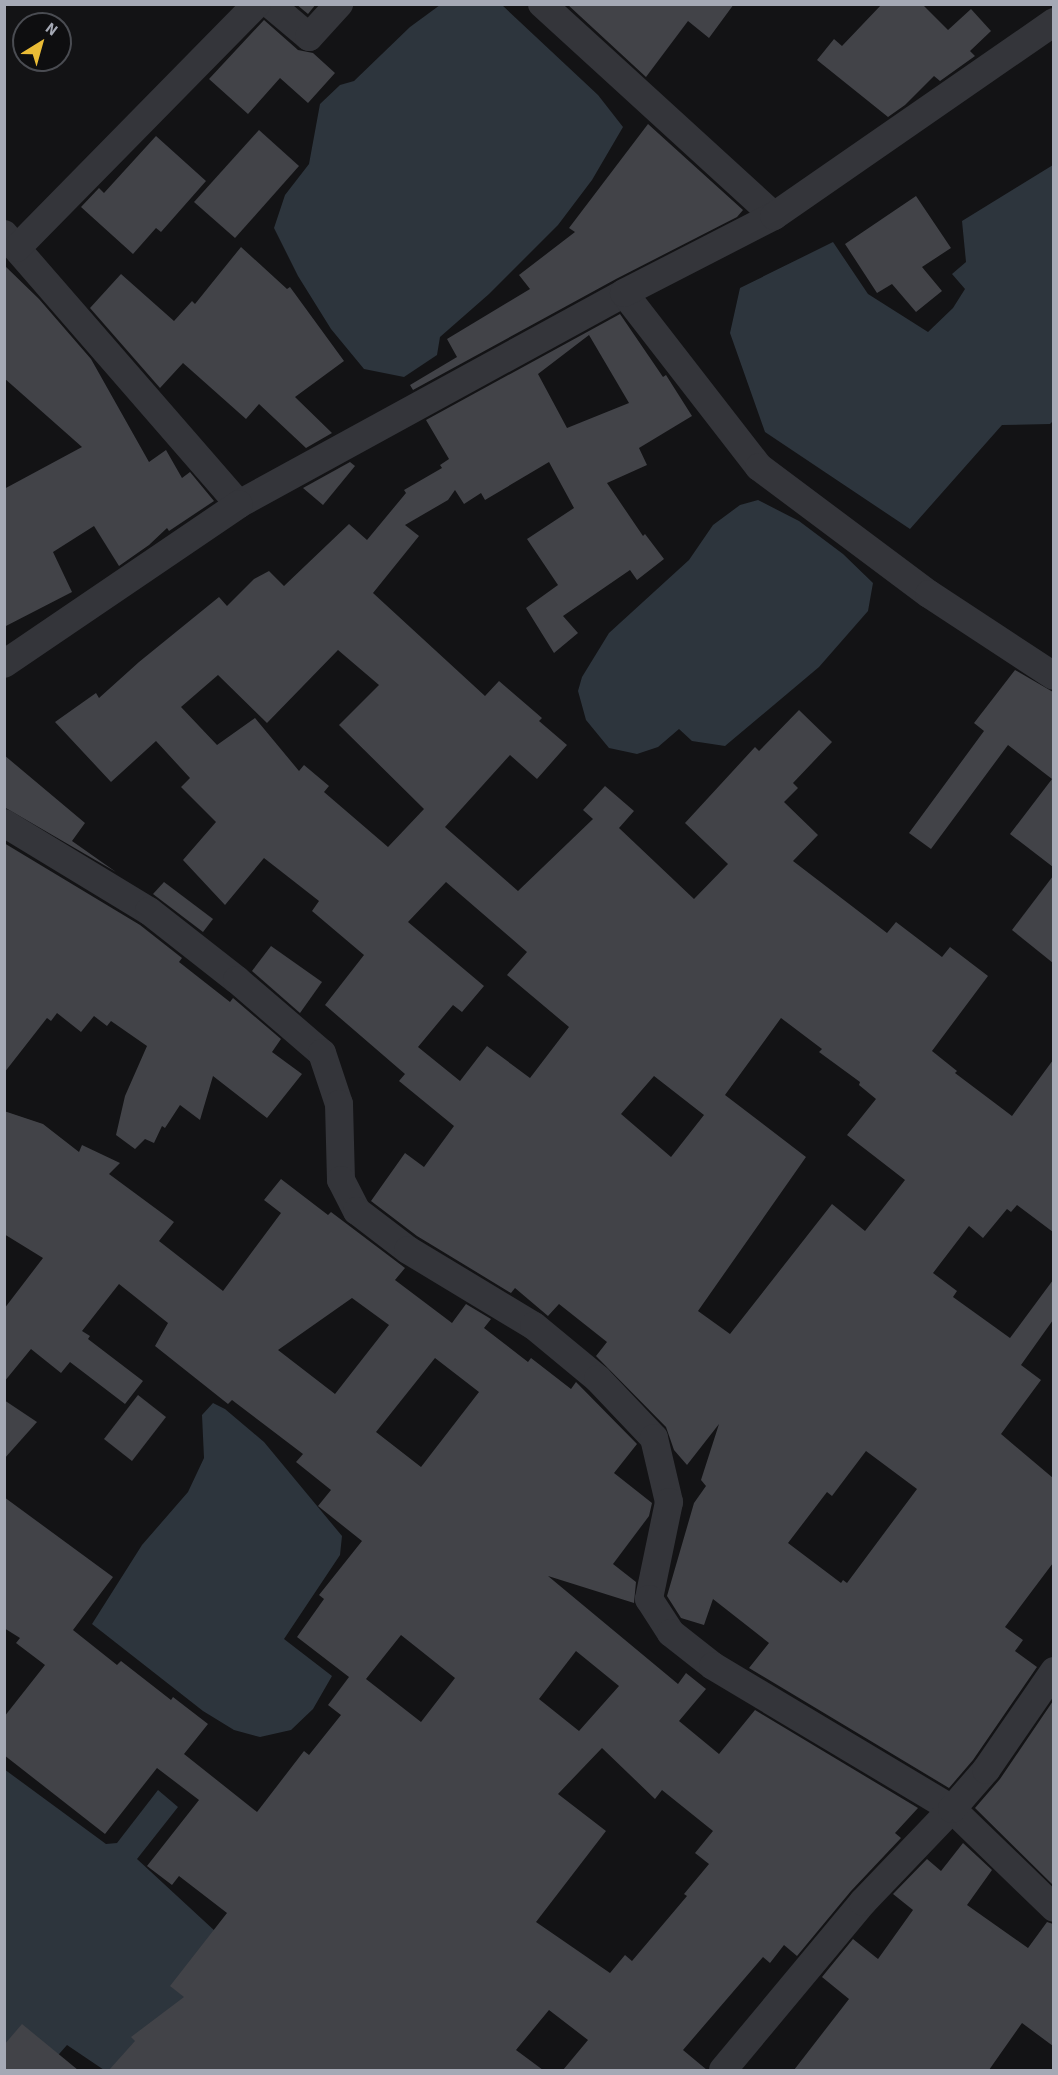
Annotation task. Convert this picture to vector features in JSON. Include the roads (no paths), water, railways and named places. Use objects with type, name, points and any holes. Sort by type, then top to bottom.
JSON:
[{"type":"street","points":[[239,504],[11,241],[257,4]]},
{"type":"street","points":[[270,4],[309,37],[339,4]]},
{"type":"street","points":[[542,4],[774,216]]},
{"type":"street","points":[[4,664],[239,504],[624,293],[774,216],[1053,22]]},
{"type":"street","points":[[624,293],[759,467],[929,594],[1053,676]]},
{"type":"street","points":[[4,822],[149,910],[237,980],[322,1053],[339,1104],[341,1180],[357,1211],[408,1250],[534,1326],[598,1379],[654,1438],[669,1502],[649,1599],[671,1633],[713,1666],[952,1809],[1053,1908]]},
{"type":"street","points":[[723,2070],[863,1902],[986,1770],[1053,1671]]}]
